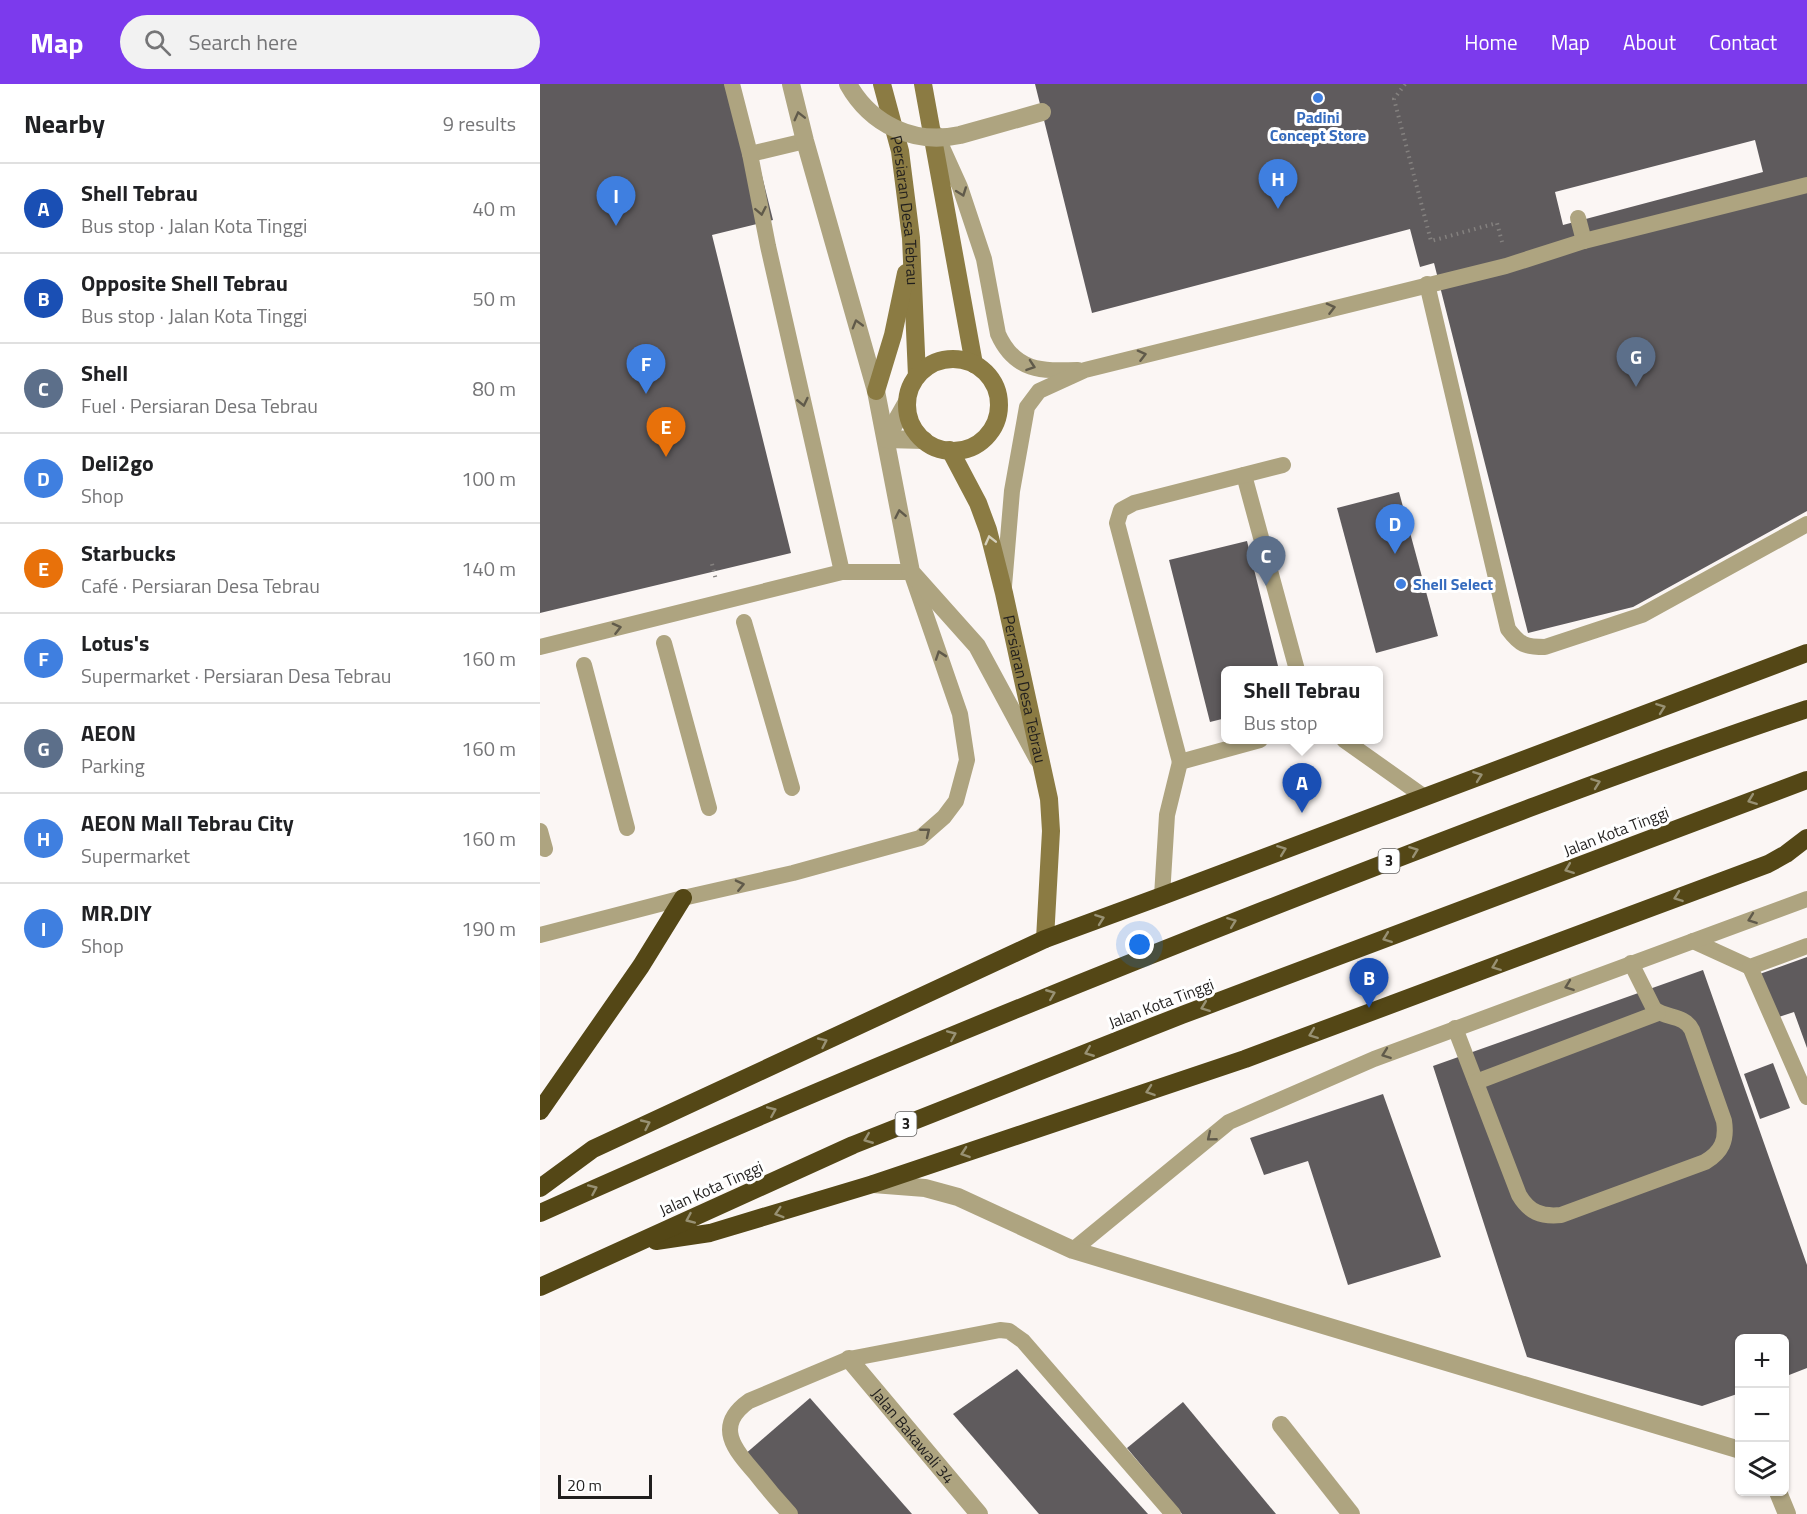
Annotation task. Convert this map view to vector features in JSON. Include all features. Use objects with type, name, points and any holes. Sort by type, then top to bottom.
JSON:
[{"type":"highway","points":[[540,1188],[593,1149],[1045,939],[1807,653]]},
{"type":"highway","points":[[1786,716],[1807,702]]},
{"type":"highway","name":"3","points":[[540,1213],[682,1149],[1128,963],[1487,822],[1807,709]]},
{"type":"highway","name":"Jalan Kota Tinggi","points":[[540,1287],[875,1136],[1193,1011],[1807,780]]},
{"type":"highway","points":[[635,1244],[710,1233],[873,1184],[1245,1059],[1768,864],[1807,838]]},
{"type":"highway","points":[[540,1111],[641,966],[682,898]]},
{"type":"street","points":[[791,84],[876,391],[911,572],[977,646],[1039,761]]},
{"type":"street","points":[[848,84],[859,102],[879,120],[906,133],[927,138],[947,138],[1042,112]]},
{"type":"street","name":"Persiaran Desa Tebrau","points":[[882,84],[900,151],[912,238],[917,376]]},
{"type":"street","points":[[923,84],[975,364]]},
{"type":"street","points":[[876,391],[893,335],[912,238]]},
{"type":"street","points":[[886,439],[907,402],[910,388],[917,376],[926,367],[938,361],[963,360],[975,364],[993,380],[998,392],[998,417],[989,433],[974,445],[962,450],[950,450],[936,447],[924,440],[909,418],[907,402]]},
{"type":"street","points":[[886,439],[924,440]]},
{"type":"street","name":"Persiaran Desa Tebrau","points":[[950,450],[988,530],[1049,799],[1052,831],[1045,939]]},
{"type":"street","points":[[873,1184],[925,1188],[958,1197],[1073,1250],[1735,1449]]},
{"type":"street","name":"Jalan Bakawali 34","points":[[849,1359],[979,1514]]},
{"type":"street","points":[[1281,1425],[1351,1514]]},
{"type":"street","points":[[1780,1496],[1787,1514]]},
{"type":"lane","points":[[732,84],[750,154],[768,246],[842,572]]},
{"type":"lane","points":[[930,119],[960,187],[984,259],[998,334],[1009,354],[1034,369],[1085,370]]},
{"type":"lane","points":[[750,154],[805,141]]},
{"type":"lane","points":[[1004,593],[1012,491],[1027,407],[1039,391],[1085,370],[1506,266],[1584,241],[1807,185]]},
{"type":"lane","points":[[1578,218],[1584,241]]},
{"type":"lane","points":[[1427,284],[1508,629],[1517,642],[1530,647],[1545,648],[1642,615],[1807,524]]},
{"type":"lane","points":[[1162,897],[1167,815],[1180,762],[1117,523],[1121,510],[1134,503],[1283,465]]},
{"type":"lane","points":[[1244,475],[1296,666]]},
{"type":"lane","points":[[540,647],[577,644],[842,572],[911,572],[960,714],[967,760],[956,801],[944,817],[920,838],[793,873],[682,898],[540,935]]},
{"type":"lane","points":[[744,622],[792,788]]},
{"type":"lane","points":[[664,643],[709,808]]},
{"type":"lane","points":[[584,665],[627,828]]},
{"type":"lane","points":[[1180,762],[1245,744]]},
{"type":"lane","points":[[1350,744],[1423,796]]},
{"type":"lane","points":[[540,831],[545,849]]},
{"type":"lane","points":[[1073,1250],[1229,1122],[1374,1059],[1807,899]]},
{"type":"lane","points":[[1693,941],[1750,967],[1807,1097]]},
{"type":"lane","points":[[1750,967],[1807,946]]},
{"type":"lane","points":[[1455,1028],[1519,1195],[1526,1206],[1536,1213],[1549,1216],[1561,1215],[1705,1162],[1716,1156],[1723,1146],[1726,1133],[1724,1121],[1689,1024],[1684,1020],[1658,1013],[1650,1004],[1631,963]]},
{"type":"lane","points":[[1476,1082],[1658,1013]]},
{"type":"lane","points":[[790,1514],[737,1452],[730,1439],[730,1424],[737,1410],[749,1401],[849,1359],[992,1330],[1009,1331],[1023,1341],[1173,1514]]},
{"type":"path","points":[[1405,84],[1394,99],[1431,241],[1497,222],[1506,266]]},
{"type":"building","points":[[540,84],[739,84],[773,220],[712,235],[791,553],[540,613]]},
{"type":"building","points":[[1035,84],[1807,84],[1807,511],[1633,607],[1528,633],[1434,263],[1420,267],[1410,229],[1092,313]],"holes":[[[1755,140],[1763,172],[1563,225],[1555,192]]]},
{"type":"building","points":[[1399,492],[1438,636],[1376,653],[1337,508]]},
{"type":"building","points":[[1247,541],[1278,666],[1221,666],[1221,719],[1210,722],[1169,560]]},
{"type":"building","points":[[1807,957],[1807,1048],[1794,1012],[1770,1020],[1754,976]]},
{"type":"building","points":[[1703,970],[1807,1265],[1807,1368],[1789,1375],[1789,1334],[1735,1334],[1735,1395],[1702,1406],[1527,1357],[1433,1066]]},
{"type":"building","points":[[1773,1063],[1790,1108],[1760,1119],[1744,1074]]},
{"type":"building","points":[[1383,1094],[1441,1257],[1348,1285],[1308,1161],[1264,1175],[1250,1138]]},
{"type":"building","points":[[1017,1369],[1148,1514],[1039,1514],[953,1414]]},
{"type":"building","points":[[810,1398],[912,1514],[796,1514],[744,1455]]},
{"type":"building","points":[[1183,1402],[1276,1514],[1182,1514],[1127,1448]]},
{"type":"place","name":"Padini Concept Store","points":[[1318,98]]},
{"type":"place","name":"AEON Mall Tebrau City","points":[[1278,209]]},
{"type":"place","name":"MR.DIY","points":[[616,226]]},
{"type":"place","name":"AEON","points":[[1636,387]]},
{"type":"place","name":"Lotus's","points":[[646,394]]},
{"type":"place","name":"Starbucks","points":[[666,457]]},
{"type":"place","name":"Deli2go","points":[[1395,554]]},
{"type":"place","name":"Shell Select","points":[[1401,584]]},
{"type":"place","name":"Shell","points":[[1266,586]]},
{"type":"place","name":"Shell Tebrau","points":[[1302,813]]},
{"type":"place","name":"Opposite Shell Tebrau","points":[[1369,1008]]}]
